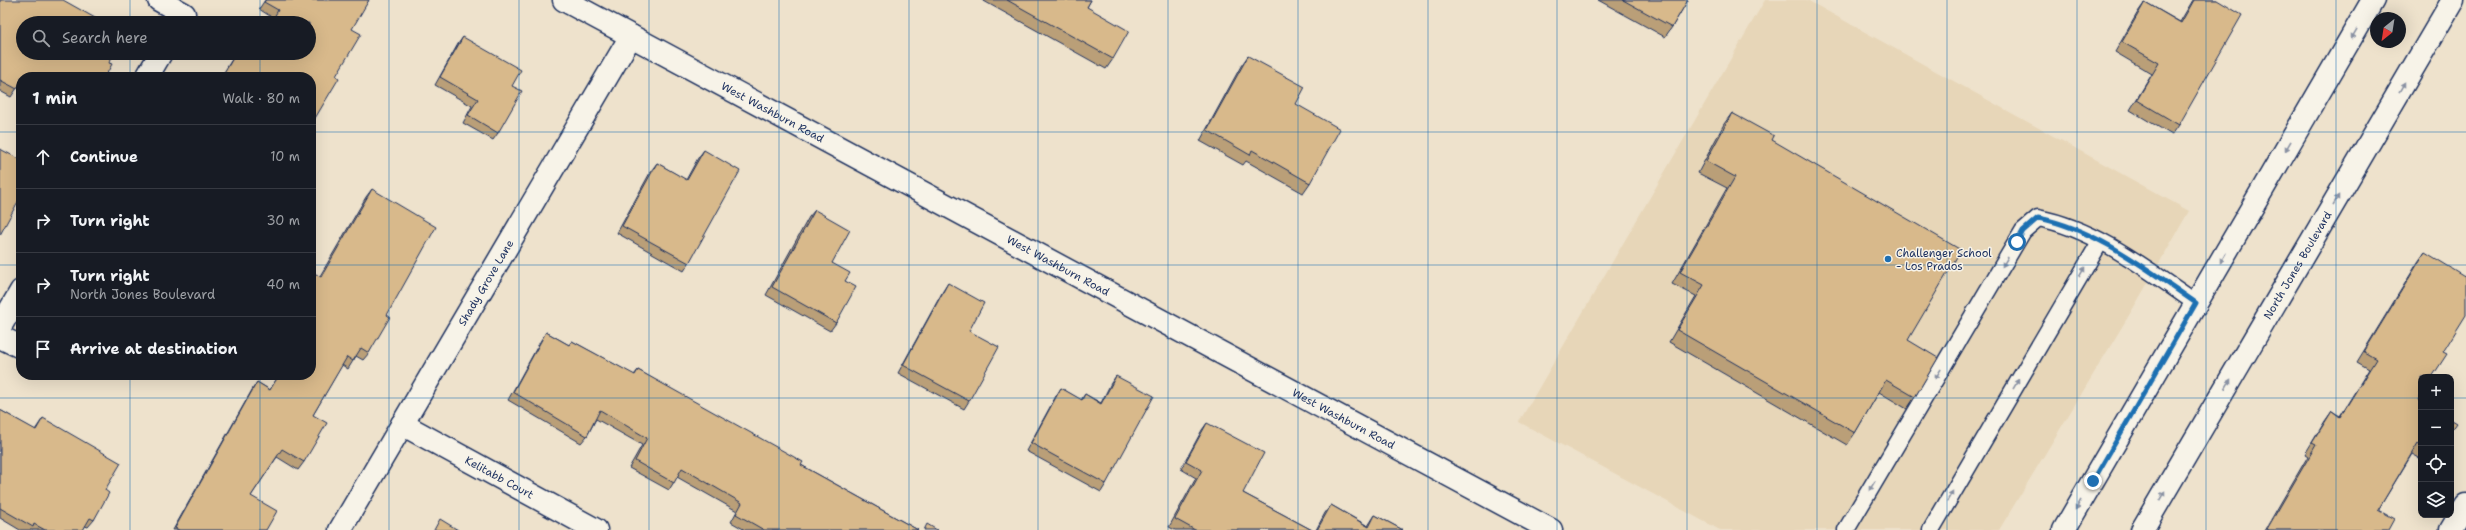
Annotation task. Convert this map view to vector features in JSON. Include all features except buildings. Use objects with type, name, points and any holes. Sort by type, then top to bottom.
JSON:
[{"type":"street","points":[[159,0],[179,16]]},
{"type":"street","name":"West Washburn Road","points":[[564,0],[1552,530]]},
{"type":"street","points":[[2064,530],[2374,0]]},
{"type":"street","name":"North Jones Boulevard","points":[[2142,530],[2453,0]]},
{"type":"street","name":"Shady Grove Lane","points":[[340,530],[631,36]]},
{"type":"street","points":[[150,72],[157,60]]},
{"type":"street","points":[[0,327],[16,300]]},
{"type":"street","points":[[0,337],[16,345]]},
{"type":"street","name":"Kelitabb Court","points":[[402,424],[596,530]]},
{"type":"street","points":[[2451,530],[2466,504]]},
{"type":"lane","points":[[1846,530],[2023,231],[2038,218],[2059,222],[2100,242],[2133,260],[2196,303]]},
{"type":"lane","points":[[1931,530],[2100,242]]},
{"type":"shaded area","name":"Challenger School - Los Prados","points":[[1765,0],[1807,0],[2189,211],[2134,307],[1999,530],[1720,530],[1519,422]]},
{"type":"place","name":"Challenger School - Los Prados","points":[[1888,259]]},
{"type":"route","points":[[2017,242],[2023,231],[2038,218],[2059,222],[2133,260],[2196,303],[2093,481]]}]
